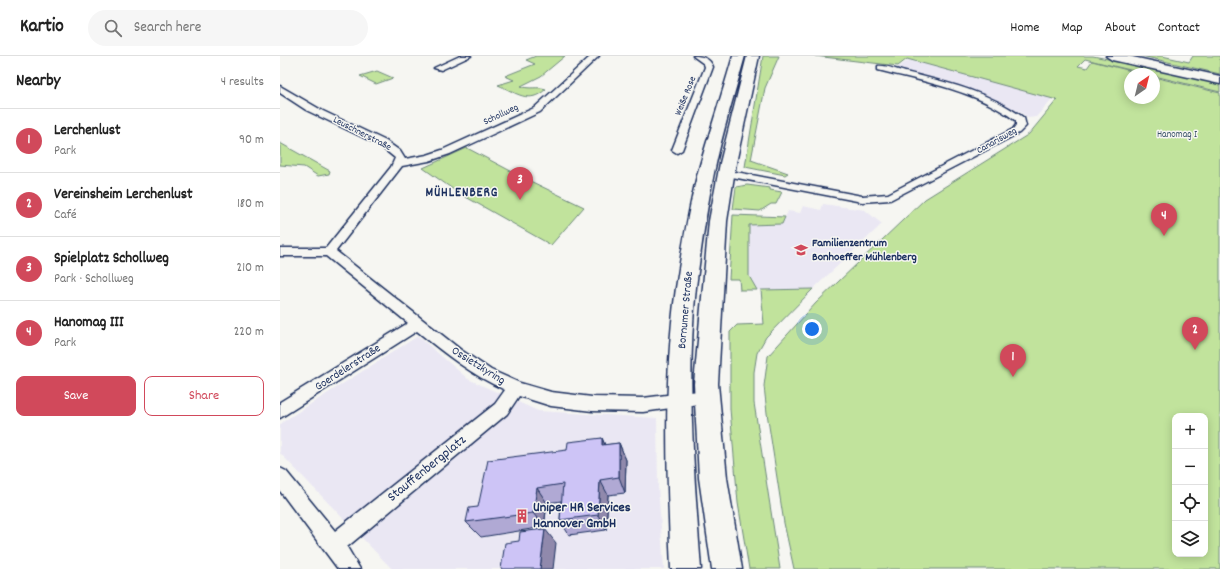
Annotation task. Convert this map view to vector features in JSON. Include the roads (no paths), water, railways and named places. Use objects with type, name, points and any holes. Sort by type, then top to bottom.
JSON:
[{"type":"highway","points":[[1100,56],[1166,68]]},
{"type":"highway","points":[[1112,56],[1220,80]]},
{"type":"highway","points":[[1129,56],[1220,76]]},
{"type":"main road","name":"Bornumer Straße","points":[[727,569],[713,478],[694,398],[680,370],[686,289],[696,222],[706,173],[739,56]]},
{"type":"main road","name":"Bornumer Straße","points":[[686,569],[681,480],[713,280],[718,221],[732,174],[752,56]]},
{"type":"street","points":[[438,68],[467,56]]},
{"type":"street","name":"Schollweg","points":[[400,163],[429,158],[446,152],[537,110],[595,56]]},
{"type":"street","name":"Weiße Rose","points":[[677,150],[709,67],[708,63],[697,56]]},
{"type":"street","name":"Canarisweg","points":[[706,173],[732,174],[862,199],[873,197],[890,197],[1016,131],[1021,126],[1021,120],[1013,112],[1000,106],[971,94],[881,68]]},
{"type":"street","name":"Leuschnerstraße","points":[[280,89],[290,97],[387,146],[397,153],[400,158],[400,163],[329,252]]},
{"type":"street","points":[[280,252],[329,252]]},
{"type":"street","name":"Ossietzkyring","points":[[329,252],[456,354],[480,370],[516,388],[551,399],[592,404],[643,405],[694,398]]},
{"type":"street","name":"Goerdelerstraße","points":[[280,411],[417,324]]},
{"type":"street","name":"Stauffenbergplatz","points":[[334,545],[501,409],[516,388]]},
{"type":"street","points":[[280,477],[334,545],[350,569]]},
{"type":"place","name":"Spielplatz Schollweg","points":[[520,200]]},
{"type":"place","name":"Hanomag III","points":[[1164,236]]},
{"type":"place","name":"Familienzentrum Bonhoeffer Mühlenberg","points":[[801,250]]},
{"type":"place","name":"Vereinsheim Lerchenlust","points":[[1195,350]]},
{"type":"place","name":"Lerchenlust","points":[[1013,377]]},
{"type":"place","name":"Uniper HR Services Hannover GmbH","points":[[522,516]]},
{"type":"district","name":"MÜHLENBERG","points":[[462,193]]},
{"type":"park label","name":"Hanomag I","points":[[1177,135]]}]
